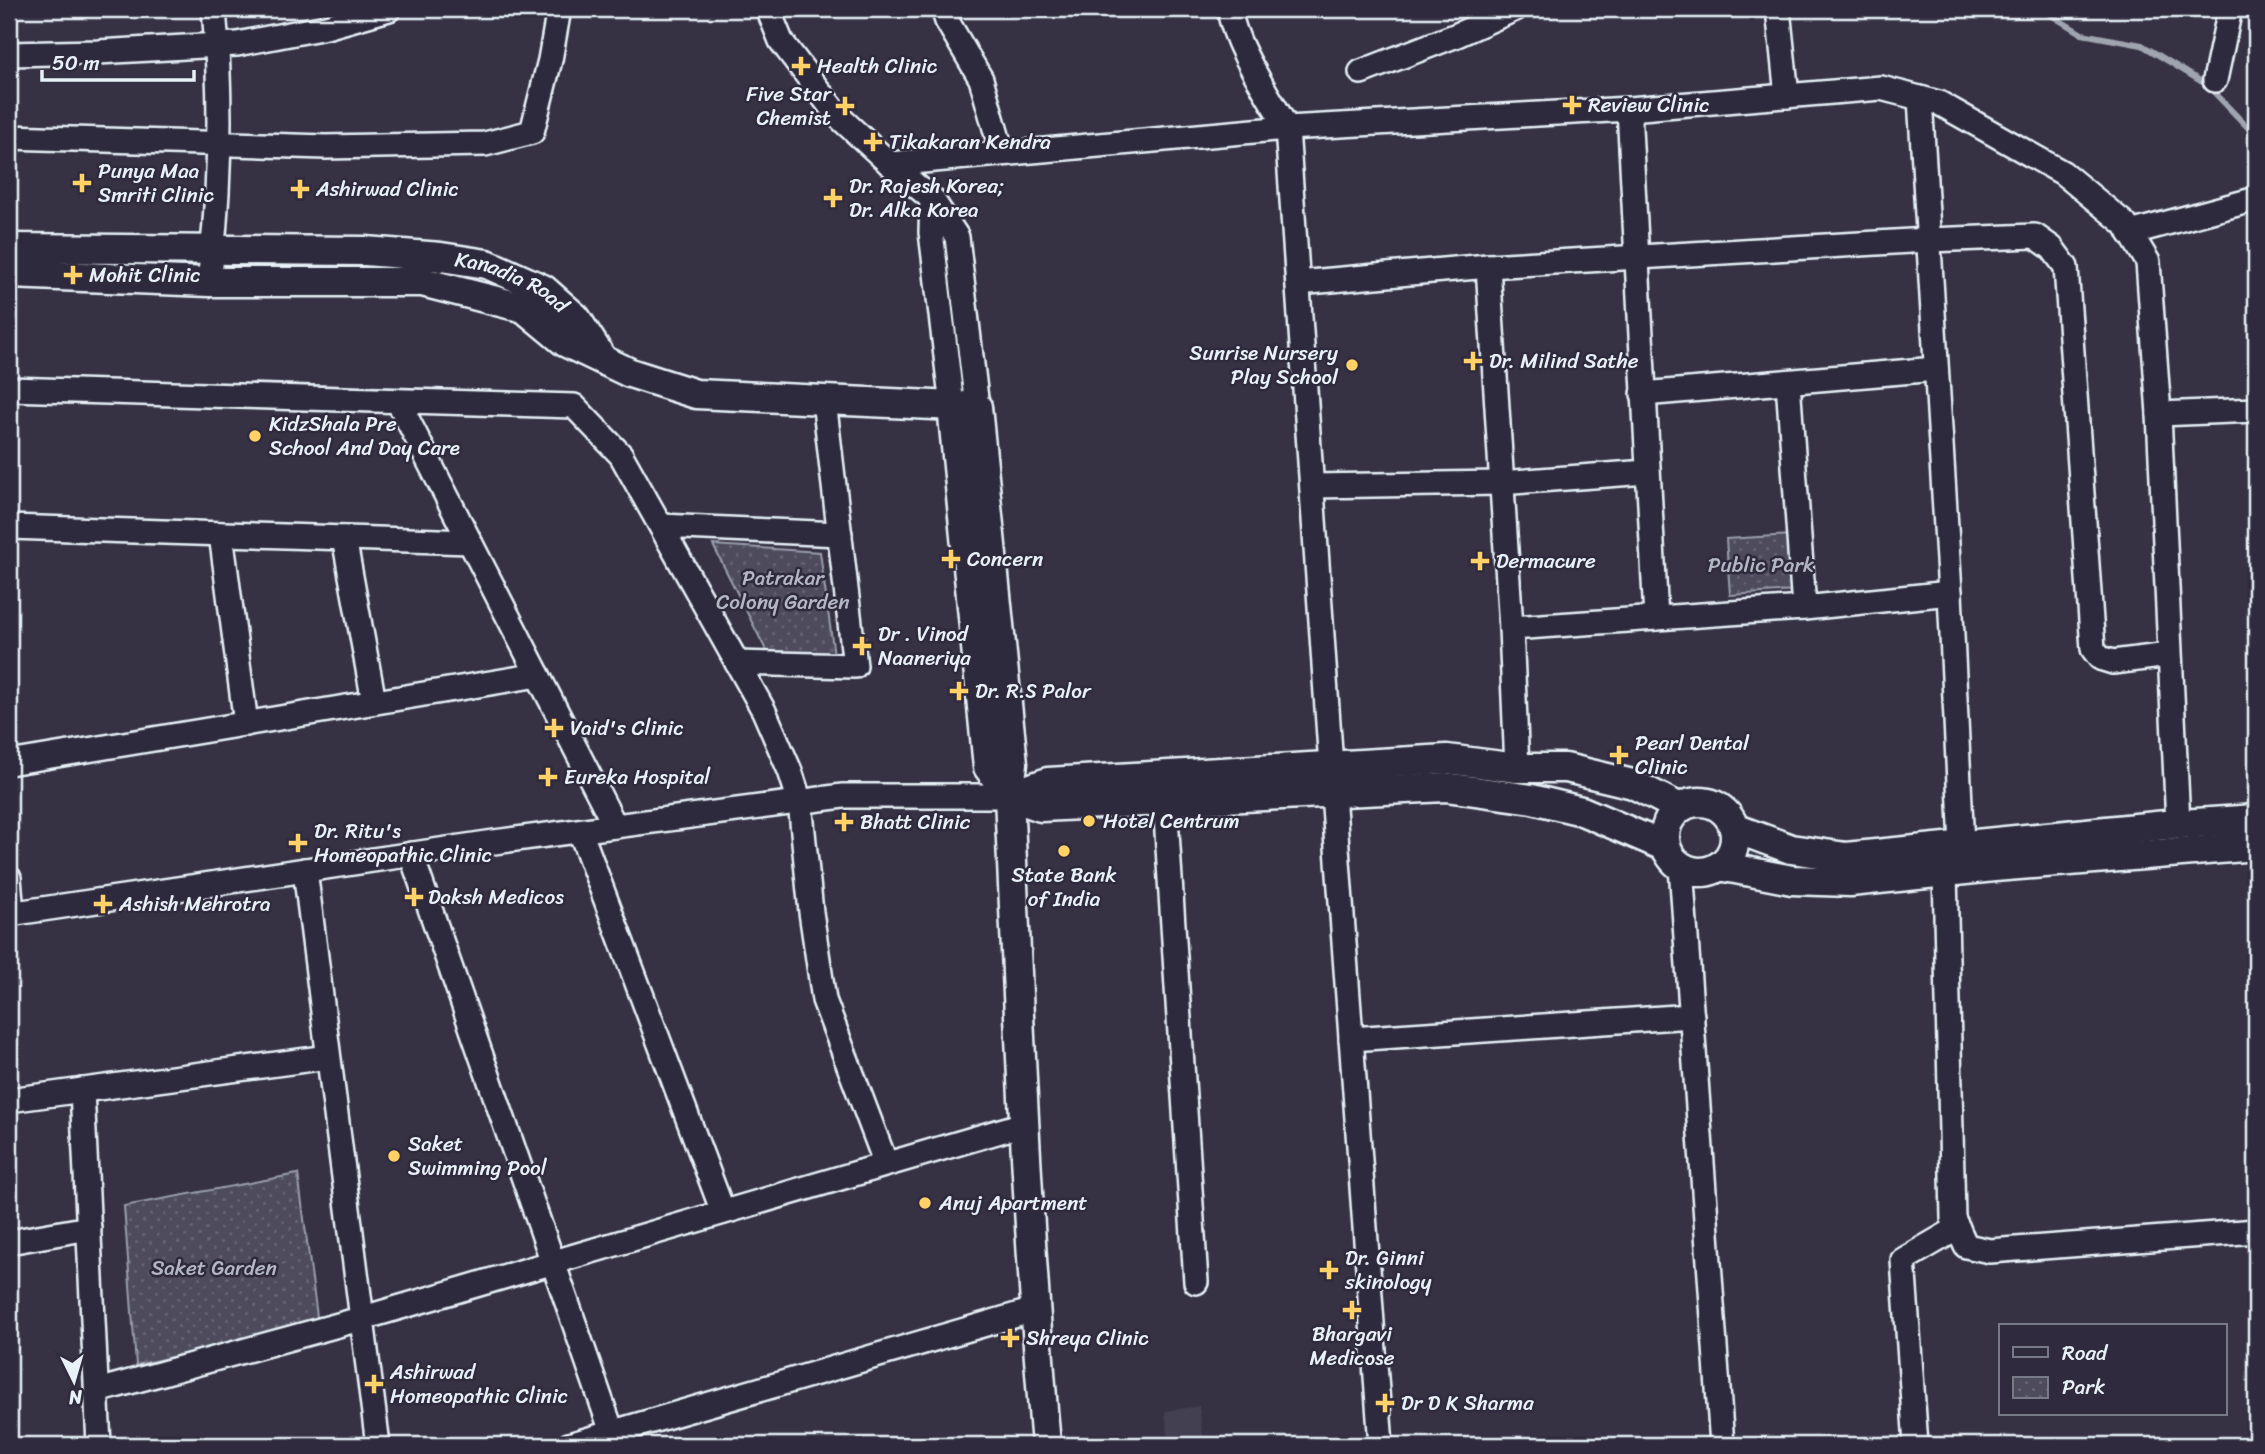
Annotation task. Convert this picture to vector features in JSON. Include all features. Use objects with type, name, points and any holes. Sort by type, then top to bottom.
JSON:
[{"type":"main road","name":"Kanadia Road","points":[[9,247],[365,251],[441,257],[486,264],[542,289],[576,318],[603,360]]},
{"type":"main road","points":[[9,274],[209,282],[422,282],[524,308],[565,342],[630,373],[696,394],[964,407],[1013,763],[1009,796],[1024,1124],[1034,1310],[1046,1445]]},
{"type":"main road","points":[[1009,796],[1041,807],[1166,801],[1332,779],[1447,759],[1517,768],[1566,768],[1633,784],[1680,808]]},
{"type":"main road","points":[[1009,796],[1048,782],[1332,779],[1446,787],[1532,799],[1582,811],[1674,857],[1694,872],[1706,872],[1720,866],[1729,857],[1735,844],[1734,828],[1729,817],[1720,808],[1707,803],[1692,803],[1680,808],[1665,831],[1674,857]]},
{"type":"main road","points":[[1734,828],[1791,849],[1846,858],[2178,824],[2256,819]]},
{"type":"main road","points":[[1720,866],[1792,880],[1850,882],[2256,846]]},
{"type":"street","points":[[209,282],[218,142],[218,46],[214,9]]},
{"type":"street","points":[[9,54],[218,46],[326,27],[389,9]]},
{"type":"street","points":[[9,137],[324,147],[485,144],[532,132],[550,60],[559,9]]},
{"type":"street","points":[[768,9],[781,41],[838,116],[932,199],[957,237],[964,407]]},
{"type":"street","points":[[943,9],[947,21],[981,79],[1002,153]]},
{"type":"street","points":[[1229,9],[1246,55],[1287,128],[1381,1445]]},
{"type":"street","points":[[1361,72],[1457,35],[1515,9]]},
{"type":"street","points":[[1778,9],[1787,96]]},
{"type":"street","points":[[2215,80],[2230,9]]},
{"type":"street","points":[[890,164],[1287,128],[1629,109],[1881,88],[1938,103],[2063,173],[2125,225],[2148,262],[2159,414],[2178,824]]},
{"type":"street","points":[[1920,98],[1950,593],[1962,846]]},
{"type":"street","points":[[1629,109],[1656,618]]},
{"type":"street","points":[[2130,233],[2256,199]]},
{"type":"street","points":[[1298,283],[1488,266],[2035,236],[2052,248],[2066,267],[2093,649],[2100,658],[2113,662],[2169,655]]},
{"type":"street","points":[[1488,266],[1517,768]]},
{"type":"street","points":[[1643,394],[1936,369]]},
{"type":"street","points":[[1788,382],[1804,608]]},
{"type":"street","points":[[9,390],[574,406],[621,455],[764,711],[790,771],[800,802],[811,912],[824,1000],[886,1164]]},
{"type":"street","points":[[737,663],[855,666],[824,400]]},
{"type":"street","points":[[398,401],[615,826]]},
{"type":"street","points":[[2159,414],[2256,410]]},
{"type":"street","points":[[1312,486],[1500,482],[1647,472]]},
{"type":"street","points":[[661,526],[840,534]]},
{"type":"street","points":[[9,527],[470,542]]},
{"type":"street","points":[[221,534],[246,724]]},
{"type":"street","points":[[344,538],[374,702]]},
{"type":"street","points":[[1511,628],[1804,608],[1950,593]]},
{"type":"street","points":[[9,763],[538,675]]},
{"type":"street","points":[[9,878],[10,914],[411,854],[844,796],[1009,796]]},
{"type":"street","points":[[1166,801],[1196,1282]]},
{"type":"street","points":[[580,831],[723,1212]]},
{"type":"street","points":[[411,854],[612,1432]]},
{"type":"street","points":[[1674,857],[1692,1016],[1722,1445]]},
{"type":"street","points":[[305,870],[378,1445]]},
{"type":"street","points":[[1945,872],[1952,1217],[1966,1246],[1990,1251],[2256,1231]]},
{"type":"street","points":[[1351,1039],[1692,1016]]},
{"type":"street","points":[[9,1100],[328,1057]]},
{"type":"street","points":[[82,1090],[99,1445]]},
{"type":"street","points":[[97,1391],[360,1318],[1024,1124]]},
{"type":"street","points":[[9,1242],[89,1228]]},
{"type":"street","points":[[1916,1445],[1903,1260],[1958,1228]]},
{"type":"street","points":[[569,1445],[1034,1310]]},
{"type":"shaded area","points":[[1199,1406],[1204,1445],[1169,1445],[1165,1411]]},
{"type":"green space","name":"Public Park","points":[[1792,535],[1796,591],[1730,595],[1726,539]]},
{"type":"green space","name":"Patrakar Colony Garden","points":[[713,545],[820,552],[834,655],[768,654]]},
{"type":"green space","name":"Saket Garden","points":[[298,1174],[318,1324],[136,1365],[124,1206]]},
{"type":"waterway","points":[[2041,9],[2082,34],[2142,45],[2207,85],[2256,136]]},
{"type":"place","name":"Health Clinic","points":[[801,66]]},
{"type":"place","name":"Review Clinic","points":[[1572,105]]},
{"type":"place","name":"Five Star Chemist","points":[[845,106]]},
{"type":"place","name":"Tikakaran Kendra","points":[[873,142]]},
{"type":"place","name":"Punya Maa Smriti Clinic","points":[[82,183]]},
{"type":"place","name":"Ashirwad Clinic","points":[[300,189]]},
{"type":"place","name":"Dr. Rajesh Korea; Dr. Alka Korea","points":[[833,198]]},
{"type":"place","name":"Mohit Clinic","points":[[73,275]]},
{"type":"place","name":"Dr. Milind Sathe","points":[[1473,361]]},
{"type":"place","name":"Sunrise Nursery Play School","points":[[1352,365]]},
{"type":"place","name":"KidzShala Pre School And Day Care","points":[[255,436]]},
{"type":"place","name":"Concern","points":[[951,559]]},
{"type":"place","name":"Dermacure","points":[[1480,561]]},
{"type":"place","name":"Dr . Vinod Naaneriya","points":[[862,646]]},
{"type":"place","name":"Dr. R.S Palor","points":[[959,691]]},
{"type":"place","name":"Vaid's Clinic","points":[[554,728]]},
{"type":"place","name":"Pearl Dental Clinic","points":[[1619,755]]},
{"type":"place","name":"Eureka Hospital","points":[[548,777]]},
{"type":"place","name":"Hotel Centrum","points":[[1089,821]]},
{"type":"place","name":"Bhatt Clinic","points":[[844,822]]},
{"type":"place","name":"Dr. Ritu's Homeopathic Clinic","points":[[298,843]]},
{"type":"place","name":"State Bank of India","points":[[1064,851]]},
{"type":"place","name":"Daksh Medicos","points":[[414,897]]},
{"type":"place","name":"Ashish Mehrotra","points":[[103,904]]},
{"type":"place","name":"Saket Swimming Pool","points":[[394,1156]]},
{"type":"place","name":"Anuj Apartment","points":[[925,1203]]},
{"type":"place","name":"Dr. Ginni skinology","points":[[1329,1270]]},
{"type":"place","name":"Bhargavi Medicose","points":[[1352,1310]]},
{"type":"place","name":"Shreya Clinic","points":[[1010,1338]]},
{"type":"place","name":"Ashirwad Homeopathic Clinic","points":[[374,1384]]},
{"type":"place","name":"Dr D K Sharma","points":[[1385,1403]]}]
